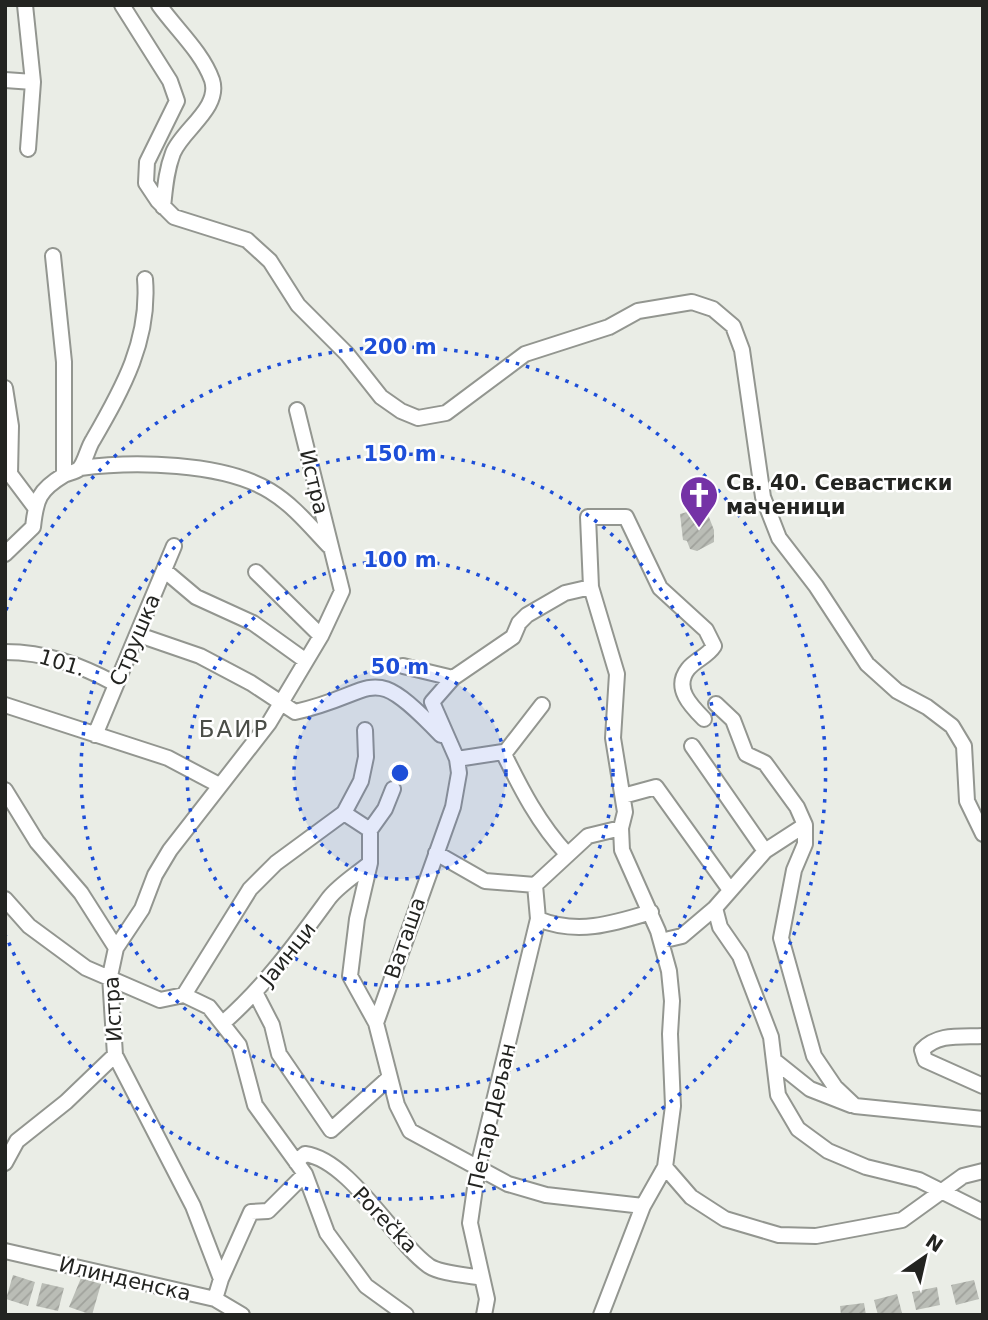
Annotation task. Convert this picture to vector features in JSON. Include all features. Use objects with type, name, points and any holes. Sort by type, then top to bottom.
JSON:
[{"type":"street","points":[[24,5],[33,82],[28,149]]},
{"type":"street","points":[[122,5],[170,82],[177,100],[147,162],[146,183],[163,207],[174,217],[247,240],[270,261],[298,305],[347,354],[381,397],[401,411],[418,418],[446,413],[525,354],[609,327],[638,311],[692,302],[713,309],[733,326],[742,350],[763,497],[779,538],[816,586],[867,664],[897,691],[927,707],[952,726],[964,747],[967,801],[983,834]]},
{"type":"street","points":[[159,5],[206,67],[213,83],[213,94],[206,109],[185,132],[173,152],[163,207]]},
{"type":"street","points":[[5,80],[33,82]]},
{"type":"street","points":[[52,256],[64,362],[64,475]]},
{"type":"street","points":[[80,468],[87,449],[125,385],[136,358],[147,301],[145,279]]},
{"type":"street","points":[[5,388],[10,474],[34,506]]},
{"type":"street","name":"Истра","points":[[221,1279],[193,1206],[115,1055],[110,976],[116,948],[142,909],[155,875],[170,850],[219,785],[252,747],[321,636],[342,591],[297,410]]},
{"type":"street","points":[[5,554],[33,527],[34,506],[41,493],[64,475],[80,468],[105,465],[218,471],[267,489],[291,506],[329,546]]},
{"type":"street","points":[[601,1315],[643,1206],[664,1167],[673,1106],[670,1034],[672,1001],[669,971],[661,941],[651,912],[622,850],[621,828],[625,813],[613,738],[617,674],[591,587],[588,517],[626,517],[660,588],[706,630],[714,646],[709,655],[687,670],[683,685],[686,701],[704,719]]},
{"type":"street","name":"Струшка","points":[[95,735],[139,635],[174,545]]},
{"type":"street","points":[[164,570],[196,597],[253,623],[306,661]]},
{"type":"street","points":[[256,572],[321,636]]},
{"type":"street","name":"Ваташа","points":[[376,1023],[453,807],[459,773],[457,759],[432,702],[453,678],[513,637],[519,623],[527,615],[565,593],[591,587]]},
{"type":"street","points":[[139,635],[200,656],[251,683],[295,712],[324,706],[364,687],[382,686],[405,697],[450,744]]},
{"type":"street","name":"101.","points":[[5,652],[55,658],[84,667],[116,684]]},
{"type":"street","points":[[403,666],[453,678]]},
{"type":"street","points":[[716,704],[733,720],[746,754],[765,763],[797,807],[804,825],[805,844],[794,870],[780,938],[814,1056],[835,1087],[855,1106]]},
{"type":"street","points":[[5,705],[168,758],[219,785]]},
{"type":"street","points":[[457,759],[504,754],[542,705]]},
{"type":"street","points":[[184,995],[250,889],[284,856],[344,813],[361,781],[366,757],[365,730]]},
{"type":"street","points":[[692,746],[765,850]]},
{"type":"street","points":[[504,754],[525,797],[551,837],[567,854]]},
{"type":"street","points":[[623,796],[656,788],[730,890]]},
{"type":"street","points":[[393,789],[385,809],[370,830],[370,863],[357,919],[350,976],[376,1023],[397,1105],[410,1131],[508,1184],[545,1195],[643,1206]]},
{"type":"street","points":[[5,790],[37,842],[81,893],[116,948]]},
{"type":"street","points":[[344,813],[370,830]]},
{"type":"street","points":[[661,941],[682,936],[715,908],[765,850],[804,825]]},
{"type":"street","points":[[436,853],[485,881],[535,885],[588,836],[621,828]]},
{"type":"street","name":"Јаинци","points":[[370,863],[330,897],[256,994],[272,1025],[279,1054],[331,1130],[389,1078]]},
{"type":"street","name":"Петар Дељан","points":[[484,1315],[487,1299],[470,1223],[478,1167],[538,919],[535,885]]},
{"type":"street","points":[[5,899],[29,926]]},
{"type":"street","points":[[715,908],[720,927],[740,956],[771,1037],[778,1095],[798,1129],[828,1151],[866,1167],[919,1180],[983,1212]]},
{"type":"street","points":[[538,919],[558,927],[600,927],[651,912]]},
{"type":"street","points":[[5,914],[29,926],[86,968],[110,976],[160,1000],[184,995],[209,1007],[224,1022],[239,1045],[255,1105],[300,1168],[327,1233],[366,1286],[406,1315]]},
{"type":"street","points":[[224,1022],[256,994]]},
{"type":"street","points":[[983,1036],[938,1039],[931,1041],[922,1050],[925,1060],[937,1068],[983,1086]]},
{"type":"street","points":[[5,1163],[17,1141],[65,1102],[115,1055]]},
{"type":"street","points":[[775,1061],[810,1088],[855,1106],[983,1119]]},
{"type":"street","name":"Porečka","points":[[300,1168],[305,1154],[318,1156],[361,1191],[430,1267],[482,1278]]},
{"type":"street","points":[[664,1167],[691,1196],[725,1219],[779,1235],[816,1236],[902,1220],[964,1176],[983,1171]]},
{"type":"street","points":[[215,1299],[221,1279],[251,1212],[268,1211],[300,1168]]},
{"type":"street","name":"Илинденска","points":[[5,1251],[215,1299],[242,1315]]},
{"type":"building","name":"Св. 40. Севастиски маченици","points":[[705,507],[714,530],[714,542],[697,551],[690,549],[687,541],[683,540],[680,514]]},
{"type":"building","points":[[13,1275],[35,1282],[28,1306],[6,1299]]},
{"type":"building","points":[[81,1278],[101,1284],[92,1315],[69,1307]]},
{"type":"building","points":[[974,1280],[979,1299],[956,1305],[951,1285]]},
{"type":"building","points":[[42,1283],[64,1288],[58,1311],[36,1306]]},
{"type":"building","points":[[937,1287],[940,1305],[916,1310],[912,1292]]},
{"type":"building","points":[[897,1294],[902,1313],[878,1315],[874,1300]]},
{"type":"building","points":[[864,1303],[866,1315],[841,1315],[840,1306]]},
{"type":"place","name":"Св. 40. Севастиски маченици","points":[[699,529]]},
{"type":"district","name":"БАИР","points":[[234,729]]}]
